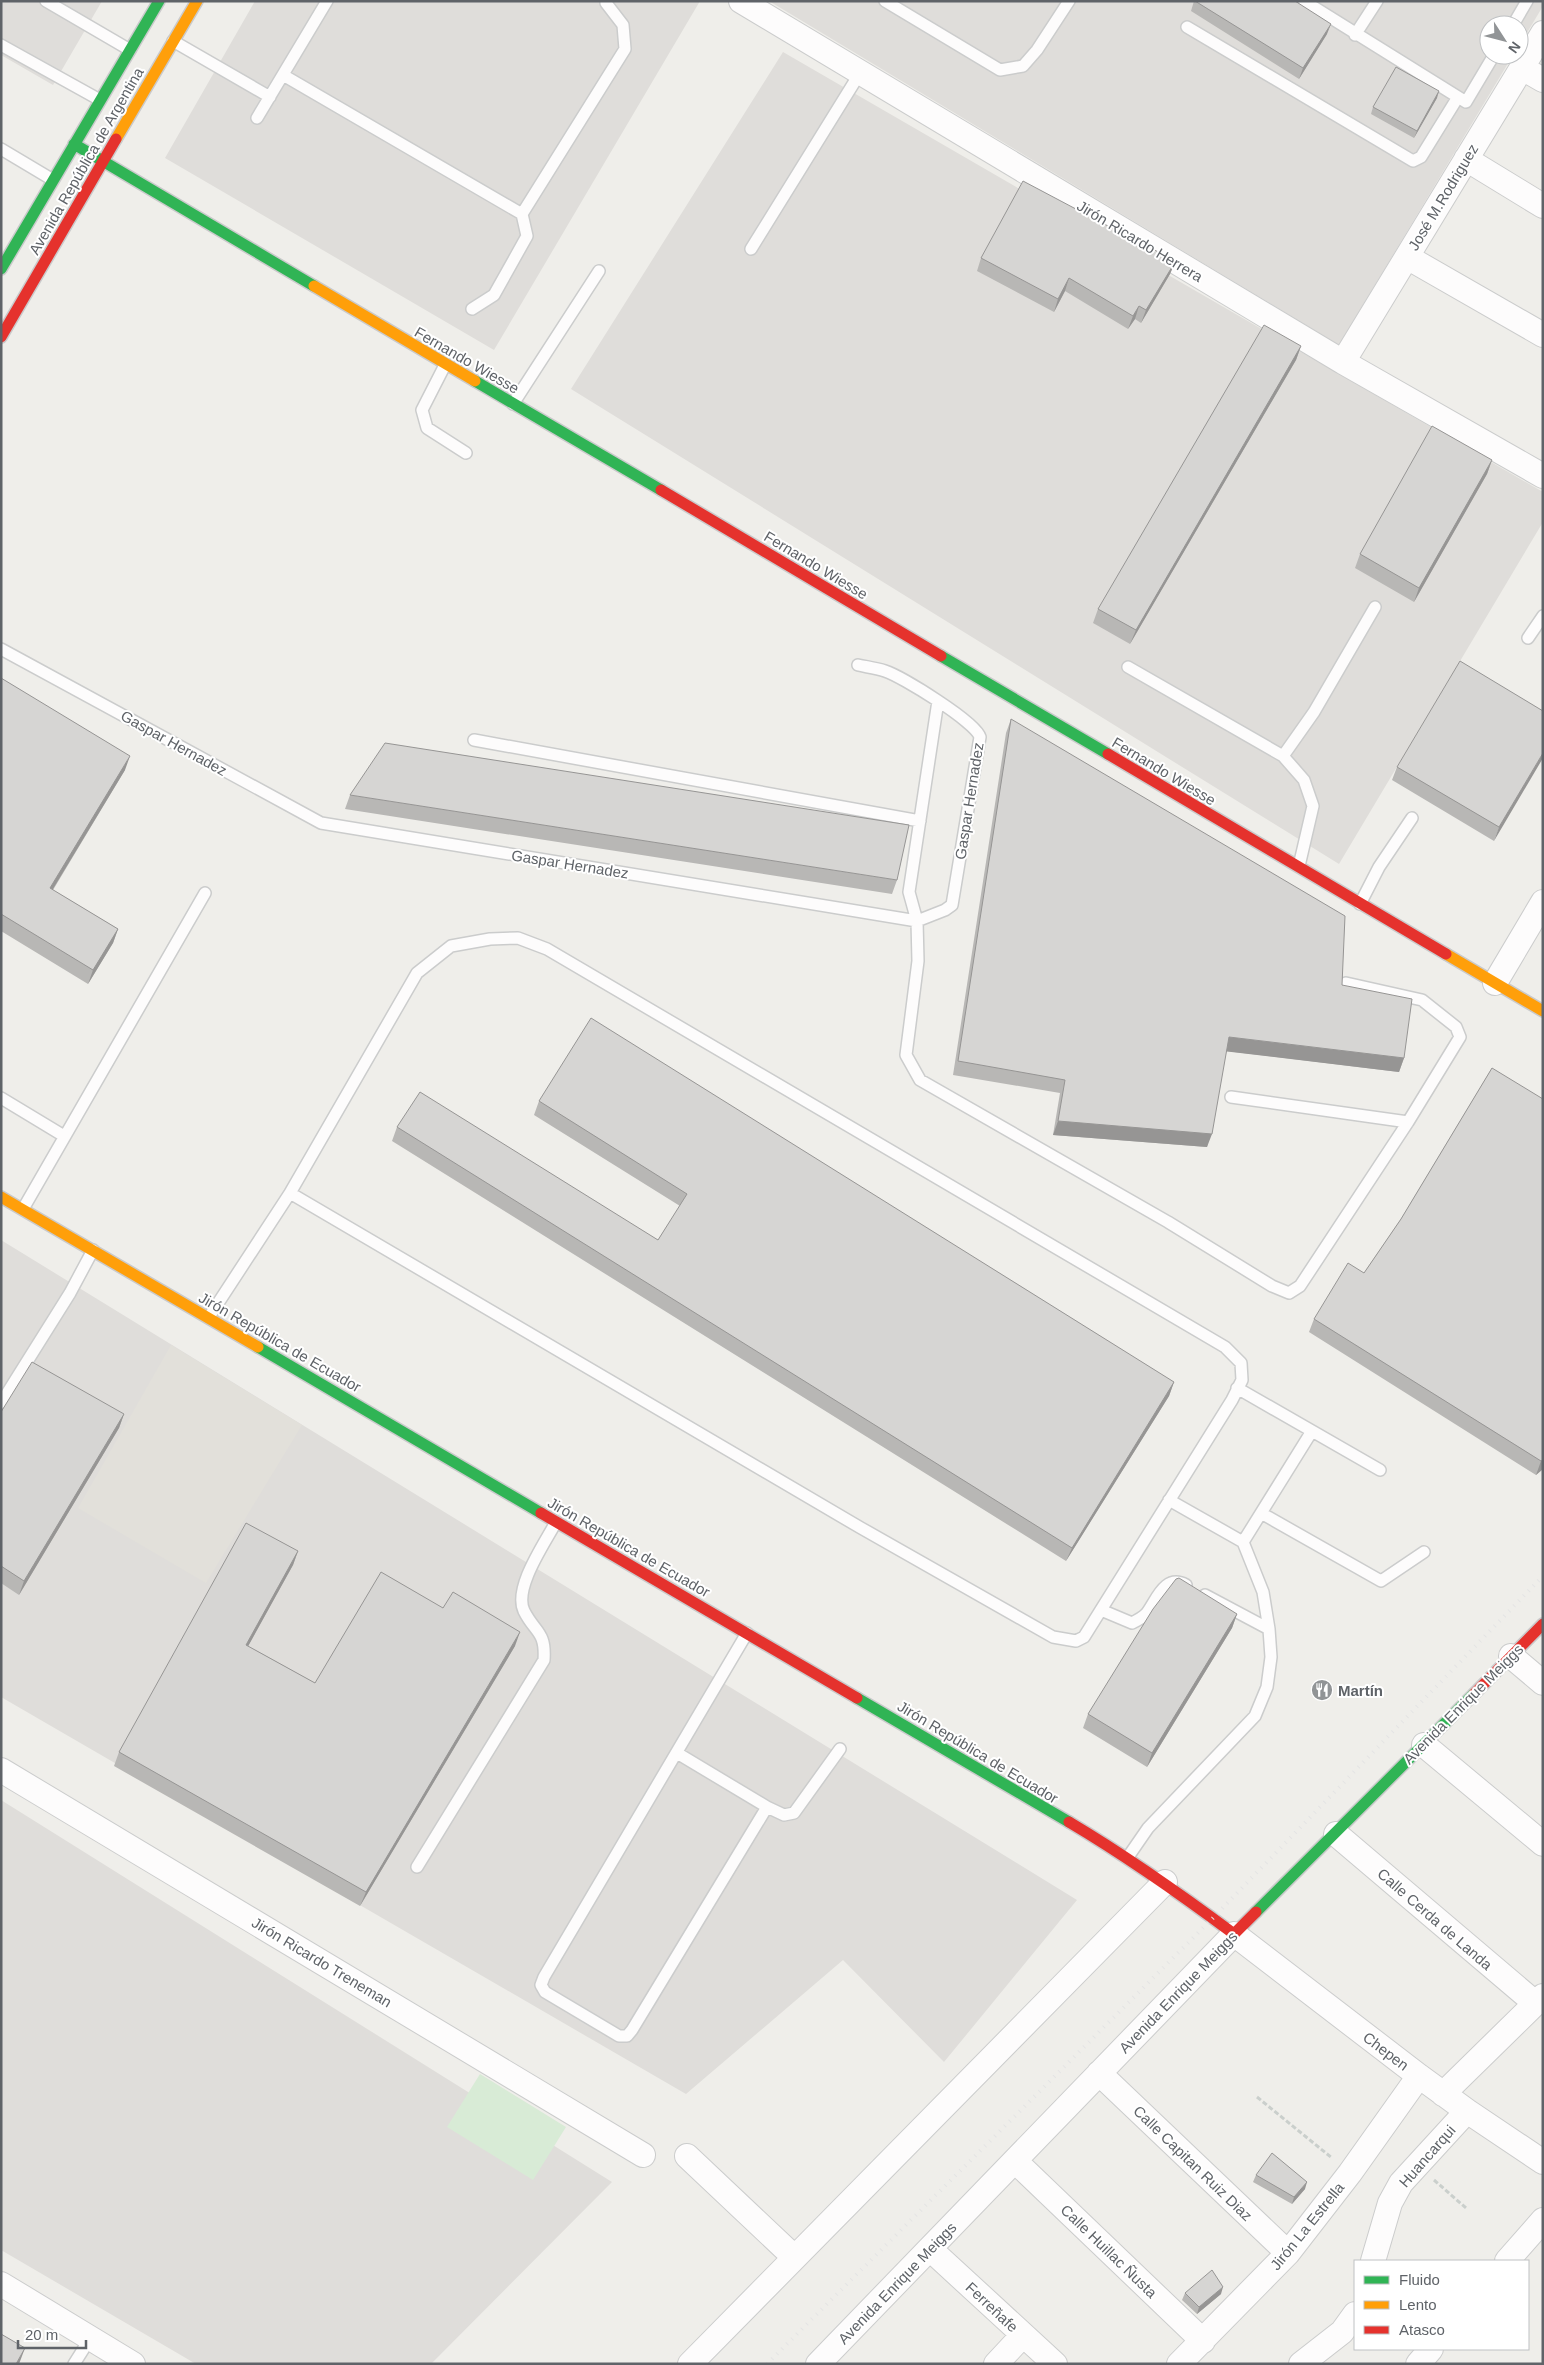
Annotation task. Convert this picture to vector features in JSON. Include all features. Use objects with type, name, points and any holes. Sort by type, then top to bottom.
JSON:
[{"type":"street","name":"Avenida República de Argentina","points":[[3,263],[159,1]]},
{"type":"street","name":"Avenida República de Argentina","points":[[1,337],[197,1]]},
{"type":"street","name":"Jirón Ricardo Herrera","points":[[741,1],[1343,362],[1543,476]]},
{"type":"street","name":"José M.Rodriguez","points":[[1343,362],[1543,33]]},
{"type":"street","points":[[1522,68],[1543,80]]},
{"type":"street","name":"Fernando Wiesse","points":[[74,144],[1543,1011]]},
{"type":"street","points":[[1466,159],[1543,206]]},
{"type":"street","points":[[1407,257],[1543,335]]},
{"type":"street","points":[[1495,983],[1543,902]]},
{"type":"street","name":"Jirón República de Ecuador","points":[[1,1197],[209,1317],[1128,1857],[1165,1882],[1234,1934]]},
{"type":"street","name":"Avenida Enrique Meiggs","points":[[818,2364],[1234,1934],[1336,1834],[1543,1624]]},
{"type":"street","points":[[1511,1656],[1543,1683]]},
{"type":"street","points":[[1424,1745],[1543,1844]]},
{"type":"street","name":"Jirón Ricardo Treneman","points":[[1,1770],[643,2155]]},
{"type":"street","name":"Calle Cerda de Landa","points":[[1336,1834],[1539,2000]]},
{"type":"street","points":[[690,2364],[1165,1882]]},
{"type":"street","name":"Chepen","points":[[1234,1934],[1443,2094],[1543,2162]]},
{"type":"street","points":[[1443,2094],[1539,2000]]},
{"type":"street","name":"Calle Capitan Ruiz Diaz","points":[[1099,2073],[1288,2253]]},
{"type":"street","name":"Jirón La Estrella","points":[[1179,2364],[1288,2253],[1350,2173],[1419,2076]]},
{"type":"street","name":"Huancarqui","points":[[1373,2260],[1390,2203],[1401,2183],[1467,2111]]},
{"type":"street","points":[[687,2156],[794,2257]]},
{"type":"street","name":"Calle Huillac Ñusta","points":[[1015,2161],[1203,2341]]},
{"type":"street","points":[[1508,2260],[1543,2220]]},
{"type":"street","name":"Ferreñafe","points":[[930,2249],[1055,2364]]},
{"type":"street","points":[[1,2284],[133,2364]]},
{"type":"street","points":[[1301,2364],[1342,2332],[1354,2315]]},
{"type":"street","points":[[996,2364],[1023,2335]]},
{"type":"street","points":[[1418,2364],[1430,2350]]},
{"type":"lane","points":[[46,1],[130,50]]},
{"type":"lane","points":[[257,118],[327,1]]},
{"type":"lane","points":[[885,1],[1000,70],[1023,66],[1037,50],[1069,1]]},
{"type":"lane","points":[[1304,1],[1355,35],[1466,102],[1488,65]]},
{"type":"lane","points":[[1355,35],[1377,1]]},
{"type":"lane","points":[[1519,15],[1527,1]]},
{"type":"lane","points":[[472,310],[494,295],[527,236],[522,214],[625,49],[623,25],[606,2]]},
{"type":"lane","points":[[1186,27],[1413,161],[1421,157],[1458,96]]},
{"type":"lane","points":[[174,41],[270,96]]},
{"type":"lane","points":[[1,45],[100,100]]},
{"type":"lane","points":[[751,249],[860,73]]},
{"type":"lane","points":[[283,75],[522,214]]},
{"type":"lane","points":[[1,149],[53,180]]},
{"type":"lane","points":[[513,404],[599,271]]},
{"type":"lane","points":[[445,364],[422,410],[427,428],[466,453]]},
{"type":"lane","points":[[1283,756],[1314,712],[1375,607]]},
{"type":"lane","points":[[1528,638],[1543,616]]},
{"type":"lane","name":"Gaspar Hernadez","points":[[1,649],[322,823],[917,920],[952,906],[980,737],[975,728],[938,701]]},
{"type":"lane","points":[[858,665],[886,671],[938,701],[909,892],[917,920],[918,961],[906,1055],[920,1080],[1168,1222],[1272,1286],[1289,1293],[1300,1286],[1408,1122],[1460,1037],[1459,1031],[1422,1000],[1346,983]]},
{"type":"lane","points":[[1128,667],[1283,756],[1304,780],[1312,806],[1298,868]]},
{"type":"lane","points":[[474,740],[920,821]]},
{"type":"lane","points":[[1360,904],[1379,867],[1412,818]]},
{"type":"lane","points":[[23,1209],[205,893]]},
{"type":"lane","points":[[209,1317],[290,1193],[417,973],[450,946],[490,939],[518,938],[547,949],[1225,1347],[1240,1362],[1242,1380],[1084,1637],[1076,1641],[1053,1637],[844,1518],[290,1193]]},
{"type":"lane","points":[[1230,1097],[1408,1122]]},
{"type":"lane","points":[[1,1098],[64,1136]]},
{"type":"lane","points":[[1,1403],[70,1292],[93,1250]]},
{"type":"lane","points":[[1237,1388],[1380,1470]]},
{"type":"lane","points":[[1243,1542],[1312,1431]]},
{"type":"lane","points":[[1128,1857],[1148,1828],[1255,1716],[1267,1686],[1271,1657],[1263,1592],[1243,1542],[1169,1500]]},
{"type":"lane","points":[[1261,1512],[1381,1581],[1424,1552]]},
{"type":"lane","points":[[417,1867],[544,1660],[545,1645],[538,1630],[524,1611],[520,1594],[539,1552],[556,1522]]},
{"type":"lane","points":[[1101,1610],[1132,1623],[1145,1616],[1159,1592],[1169,1584],[1181,1582],[1269,1629]]},
{"type":"lane","points":[[748,1633],[544,1977],[541,1985],[545,1992],[619,2036],[627,2036],[767,1807]]},
{"type":"lane","points":[[676,1752],[767,1807],[784,1815],[794,1813],[840,1749]]},
{"type":"lane","points":[[74,2364],[91,2338]]},
{"type":"path","points":[[1257,2097],[1350,2173]]},
{"type":"path","points":[[1417,2164],[1466,2208]]},
{"type":"shaded area","points":[[1,1],[102,1],[53,85],[1,55]]},
{"type":"shaded area","points":[[255,1],[700,1],[494,350],[165,158]]},
{"type":"shaded area","points":[[769,1],[1543,1],[1543,6],[1529,29],[1529,15],[1479,15],[1479,65],[1507,65],[1339,345]]},
{"type":"shaded area","points":[[783,52],[1543,492],[1543,522],[1339,864],[571,389]]},
{"type":"shaded area","points":[[1,1240],[1077,1900],[944,2062],[843,1960],[686,2094],[1,1697]]},
{"type":"shaded area","points":[[171,1345],[302,1425],[206,1583],[78,1508]]},
{"type":"shaded area","points":[[1,1800],[612,2182],[431,2364],[196,2364],[1,2250]]},
{"type":"green space","points":[[480,2074],[566,2127],[533,2180],[447,2127]]},
{"type":"building","points":[[1195,1],[1295,1],[1331,24],[1303,68]]},
{"type":"building","points":[[1396,67],[1439,91],[1417,131],[1373,107]]},
{"type":"building","points":[[1023,181],[1125,235],[1126,233],[1175,262],[1146,310],[1139,306],[1133,316],[1069,278],[1058,299],[981,258]]},
{"type":"building","points":[[1264,325],[1301,346],[1136,630],[1098,609]]},
{"type":"building","points":[[1432,426],[1492,460],[1419,588],[1360,554]]},
{"type":"building","points":[[1460,661],[1543,711],[1543,753],[1499,827],[1397,767]]},
{"type":"building","points":[[1,678],[130,756],[50,888],[118,929],[93,970],[1,914]]},
{"type":"building","points":[[1011,719],[1345,916],[1342,985],[1412,999],[1404,1058],[1229,1037],[1212,1134],[1058,1121],[1065,1080],[958,1061]]},
{"type":"building","points":[[385,743],[909,825],[897,880],[350,795]]},
{"type":"building","points":[[591,1018],[1174,1382],[1072,1548],[397,1127],[420,1092],[658,1240],[687,1194],[539,1101]]},
{"type":"building","points":[[1492,1068],[1543,1099],[1543,1460],[1541,1461],[1314,1319],[1348,1263],[1364,1273],[1401,1219]]},
{"type":"building","points":[[32,1362],[124,1414],[24,1581],[1,1566],[1,1412]]},
{"type":"building","points":[[246,1523],[298,1551],[246,1645],[315,1683],[381,1572],[443,1608],[453,1592],[520,1632],[366,1892],[119,1752]]},
{"type":"building","points":[[1179,1578],[1237,1614],[1152,1753],[1088,1714],[1153,1609],[1176,1579]]},
{"type":"building","points":[[1272,2153],[1307,2182],[1294,2197],[1256,2175]]},
{"type":"building","points":[[1212,2270],[1223,2287],[1199,2307],[1185,2293]]},
{"type":"building","points":[[1,2334],[25,2348],[16,2364],[1,2364]]},
{"type":"railway","points":[[767,2364],[1212,1919],[1543,1576]]},
{"type":"traffic: fast","points":[[1,269],[159,1]]},
{"type":"traffic: fast","points":[[74,144],[314,286]]},
{"type":"traffic: fast","points":[[475,381],[661,490]]},
{"type":"traffic: fast","points":[[941,656],[1108,754]]},
{"type":"traffic: fast","points":[[258,1347],[541,1513]]},
{"type":"traffic: fast","points":[[1256,1912],[1474,1694]]},
{"type":"traffic: fast","points":[[857,1698],[1069,1822]]},
{"type":"traffic: slow","points":[[116,139],[197,1]]},
{"type":"traffic: slow","points":[[314,286],[475,381]]},
{"type":"traffic: slow","points":[[1446,954],[1543,1011]]},
{"type":"traffic: slow","points":[[1,1197],[258,1347]]},
{"type":"traffic: jam","points":[[1,337],[116,139]]},
{"type":"traffic: jam","points":[[661,490],[941,656]]},
{"type":"traffic: jam","points":[[1108,754],[1446,954]]},
{"type":"traffic: jam","points":[[541,1513],[857,1698]]},
{"type":"traffic: jam","points":[[1474,1694],[1543,1624]]},
{"type":"traffic: jam","points":[[1069,1822],[1112,1848],[1234,1934],[1256,1912]]},
{"type":"place","name":"Martín","points":[[1322,1690]]}]
